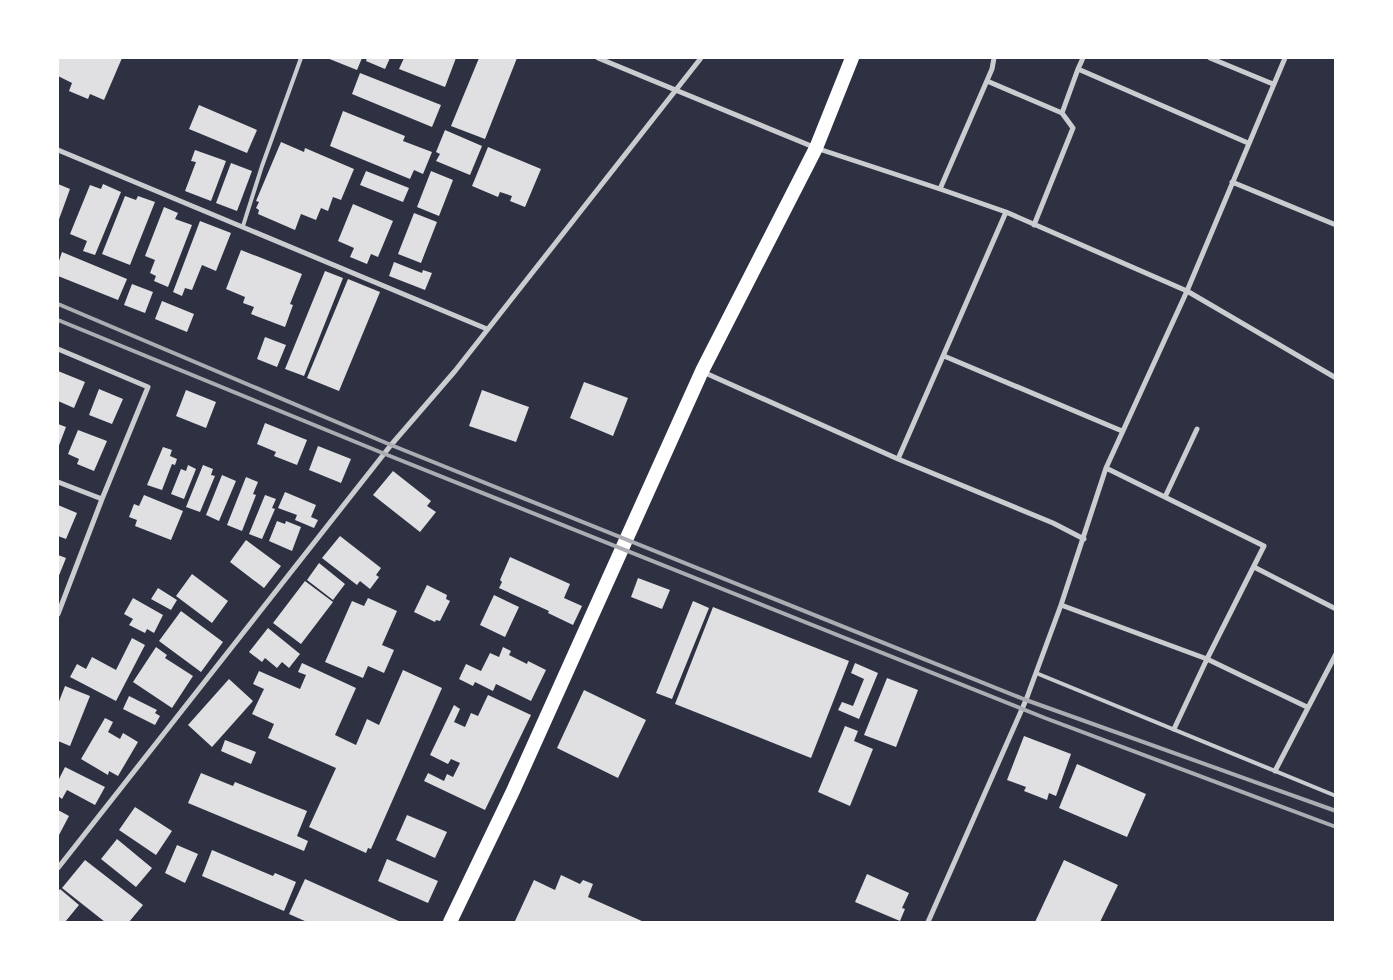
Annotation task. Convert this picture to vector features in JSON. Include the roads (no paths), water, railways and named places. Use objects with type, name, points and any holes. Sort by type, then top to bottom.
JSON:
[{"type":"highway","points":[[450,922],[517,782],[702,371],[816,148],[852,58]]},
{"type":"street","points":[[598,58],[816,148],[1006,212],[1187,291],[1336,378]]},
{"type":"street","points":[[58,868],[391,444],[454,371],[701,58]]},
{"type":"street","points":[[940,189],[992,69],[994,58]]},
{"type":"street","points":[[1062,113],[1083,58]]},
{"type":"street","points":[[1210,58],[1273,84]]},
{"type":"street","points":[[928,922],[1022,709],[1061,605],[1106,468],[1187,291],[1285,58]]},
{"type":"street","points":[[1078,69],[1248,143]]},
{"type":"street","points":[[987,81],[1062,113],[1073,128],[1034,225]]},
{"type":"street","points":[[58,150],[487,329]]},
{"type":"street","points":[[1232,182],[1336,225]]},
{"type":"street","points":[[898,459],[1006,212]]},
{"type":"street","points":[[58,349],[148,387],[58,613]]},
{"type":"street","points":[[944,356],[1122,431]]},
{"type":"street","points":[[702,371],[898,459],[1053,523],[1084,538]]},
{"type":"street","points":[[1165,497],[1197,429]]},
{"type":"street","points":[[1106,468],[1264,546],[1174,729]]},
{"type":"street","points":[[58,482],[102,499]]},
{"type":"street","points":[[1254,567],[1336,609]]},
{"type":"street","points":[[1061,605],[1207,659],[1307,707]]},
{"type":"street","points":[[1275,771],[1336,654]]},
{"type":"lane","points":[[243,226],[262,166],[301,58]]},
{"type":"lane","points":[[1036,673],[1336,796]]},
{"type":"railway","points":[[58,304],[391,445],[1026,700],[1336,811]]},
{"type":"railway","points":[[58,320],[385,454],[1045,718],[1336,827]]}]
